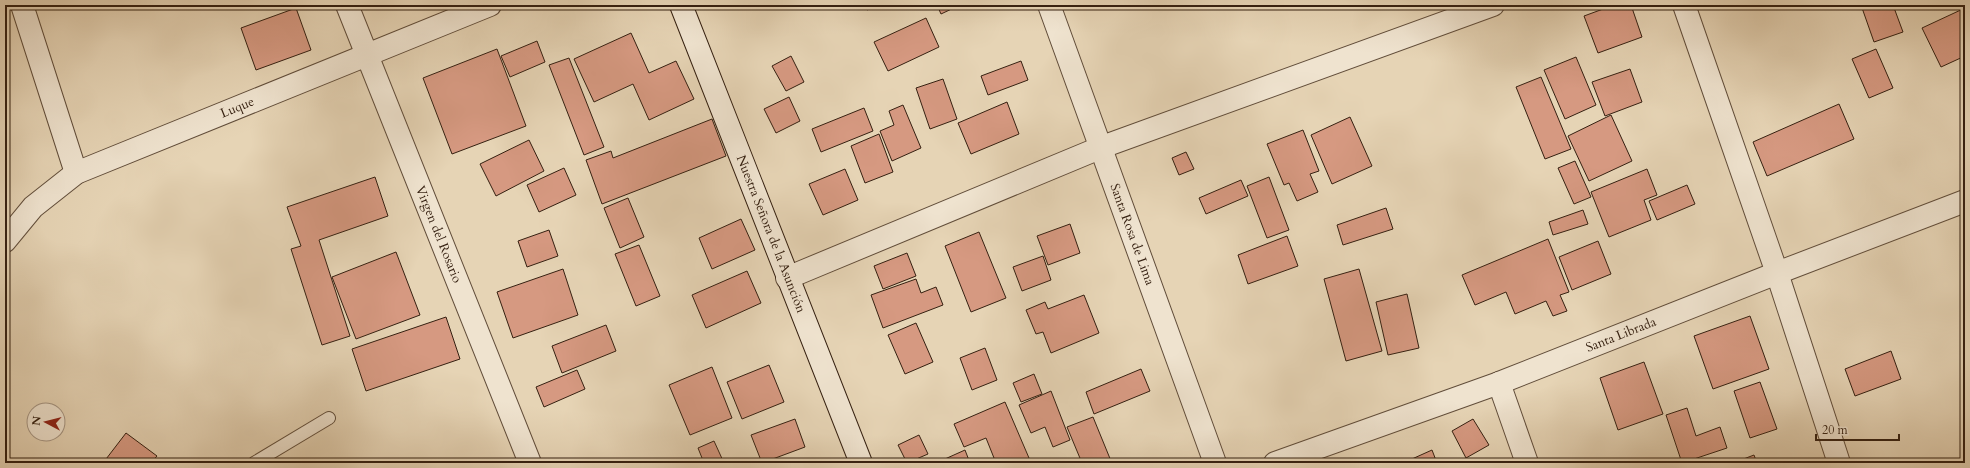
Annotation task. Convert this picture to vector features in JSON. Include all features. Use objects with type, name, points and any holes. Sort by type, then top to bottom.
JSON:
[{"type":"street","points":[[22,5],[76,173]]},
{"type":"street","name":"Virgen del Rosario","points":[[347,5],[366,56],[530,463]]},
{"type":"street","name":"Luque","points":[[5,241],[33,207],[76,173],[490,5]]},
{"type":"street","name":"Nuestra Señora de la Asunción","points":[[681,5],[787,278],[861,463]]},
{"type":"street","name":"Santa Rosa de Lima","points":[[1049,5],[1102,147],[1215,463]]},
{"type":"street","points":[[787,278],[1102,147],[1493,5]]},
{"type":"street","points":[[1684,5],[1777,273],[1839,463]]},
{"type":"street","name":"Santa Librada","points":[[1276,463],[1498,383],[1965,201]]},
{"type":"street","points":[[1498,383],[1527,463]]},
{"type":"lane","points":[[254,463],[329,418]]},
{"type":"building","points":[[865,5],[878,5],[867,10]]},
{"type":"building","points":[[937,5],[960,5],[941,14]]},
{"type":"building","points":[[1614,5],[1631,5],[1642,37],[1598,53],[1584,16]]},
{"type":"building","points":[[1861,5],[1893,5],[1903,32],[1874,42]]},
{"type":"building","points":[[296,8],[311,50],[256,70],[241,28]]},
{"type":"building","points":[[1965,8],[1965,56],[1941,67],[1922,28]]},
{"type":"building","points":[[926,18],[939,47],[888,71],[874,42]]},
{"type":"building","points":[[631,33],[649,73],[676,61],[694,99],[649,120],[633,84],[594,102],[574,59]]},
{"type":"building","points":[[537,41],[545,62],[510,77],[501,56]]},
{"type":"building","points":[[497,49],[526,126],[452,154],[423,78]]},
{"type":"building","points":[[1876,49],[1893,88],[1869,98],[1852,59]]},
{"type":"building","points":[[791,56],[804,82],[786,91],[772,66]]},
{"type":"building","points":[[1576,57],[1596,105],[1565,119],[1544,70]]},
{"type":"building","points":[[569,58],[604,147],[584,155],[549,65]]},
{"type":"building","points":[[1021,61],[1028,80],[988,95],[981,76]]},
{"type":"building","points":[[1630,69],[1642,102],[1605,116],[1592,82]]},
{"type":"building","points":[[1541,77],[1571,149],[1545,159],[1516,87]]},
{"type":"building","points":[[943,79],[957,119],[930,129],[916,88]]},
{"type":"building","points":[[789,97],[800,121],[776,133],[764,109]]},
{"type":"building","points":[[1007,102],[1019,134],[971,154],[958,123]]},
{"type":"building","points":[[1839,104],[1854,139],[1767,176],[1753,142]]},
{"type":"building","points":[[903,105],[921,148],[892,161],[880,131],[894,125],[889,111]]},
{"type":"building","points":[[864,108],[873,131],[821,152],[812,129]]},
{"type":"building","points":[[1611,115],[1632,161],[1589,181],[1568,136]]},
{"type":"building","points":[[1350,117],[1372,166],[1332,184],[1311,135]]},
{"type":"building","points":[[712,119],[726,156],[602,204],[586,160],[611,151],[613,158]]},
{"type":"building","points":[[1303,130],[1319,171],[1310,174],[1318,192],[1297,201],[1289,183],[1284,185],[1267,144]]},
{"type":"building","points":[[879,134],[893,172],[865,183],[851,146]]},
{"type":"building","points":[[529,140],[544,171],[496,196],[480,164]]},
{"type":"building","points":[[1186,152],[1194,169],[1179,175],[1172,158]]},
{"type":"building","points":[[1575,161],[1591,197],[1574,204],[1558,168]]},
{"type":"building","points":[[564,168],[576,195],[539,212],[527,185]]},
{"type":"building","points":[[845,169],[858,200],[823,215],[809,184]]},
{"type":"building","points":[[1647,169],[1657,195],[1644,200],[1651,220],[1609,237],[1591,192]]},
{"type":"building","points":[[375,177],[388,216],[319,240],[350,336],[322,345],[291,249],[301,246],[287,207]]},
{"type":"building","points":[[1269,177],[1289,230],[1267,238],[1247,186]]},
{"type":"building","points":[[1241,180],[1248,196],[1206,214],[1199,198]]},
{"type":"building","points":[[1687,185],[1695,204],[1657,220],[1649,201]]},
{"type":"building","points":[[628,198],[644,237],[620,248],[604,208]]},
{"type":"building","points":[[1386,208],[1393,229],[1343,245],[1337,225]]},
{"type":"building","points":[[1583,210],[1588,224],[1553,235],[1549,222]]},
{"type":"building","points":[[741,219],[755,250],[712,269],[699,238]]},
{"type":"building","points":[[1070,224],[1080,253],[1048,265],[1037,236]]},
{"type":"building","points":[[549,230],[558,256],[527,267],[518,241]]},
{"type":"building","points":[[979,232],[1006,298],[971,312],[945,246]]},
{"type":"building","points":[[1287,236],[1298,266],[1248,284],[1238,255]]},
{"type":"building","points":[[1548,239],[1569,292],[1560,295],[1567,311],[1553,316],[1546,301],[1515,314],[1506,292],[1475,305],[1462,275]]},
{"type":"building","points":[[1598,241],[1611,274],[1572,290],[1559,257]]},
{"type":"building","points":[[639,245],[660,296],[636,306],[615,254]]},
{"type":"building","points":[[396,252],[420,315],[356,339],[332,277]]},
{"type":"building","points":[[907,253],[916,276],[883,289],[874,266]]},
{"type":"building","points":[[1043,256],[1051,280],[1022,291],[1013,267]]},
{"type":"building","points":[[563,269],[578,315],[513,338],[497,292]]},
{"type":"building","points":[[1359,269],[1382,351],[1346,361],[1324,279]]},
{"type":"building","points":[[747,271],[761,303],[706,328],[692,295]]},
{"type":"building","points":[[916,279],[921,293],[936,287],[943,305],[883,328],[871,295]]},
{"type":"building","points":[[1407,294],[1419,348],[1388,355],[1376,302]]},
{"type":"building","points":[[1084,295],[1099,333],[1051,353],[1043,332],[1036,334],[1026,310],[1045,302],[1048,309]]},
{"type":"building","points":[[1750,316],[1769,369],[1713,389],[1694,336]]},
{"type":"building","points":[[446,317],[460,359],[366,391],[352,349]]},
{"type":"building","points":[[916,323],[933,362],[905,374],[888,335]]},
{"type":"building","points":[[606,325],[616,351],[562,373],[552,346]]},
{"type":"building","points":[[985,348],[997,380],[972,390],[960,358]]},
{"type":"building","points":[[1891,351],[1901,379],[1855,396],[1845,369]]},
{"type":"building","points":[[1644,362],[1663,414],[1618,430],[1600,378]]},
{"type":"building","points":[[769,365],[784,402],[742,419],[727,382]]},
{"type":"building","points":[[712,367],[732,418],[690,435],[669,385]]},
{"type":"building","points":[[1141,369],[1150,391],[1094,414],[1086,392]]},
{"type":"building","points":[[577,370],[585,389],[544,407],[536,387]]},
{"type":"building","points":[[1034,374],[1042,394],[1021,402],[1013,383]]},
{"type":"building","points":[[1760,382],[1777,429],[1750,438],[1734,391]]},
{"type":"building","points":[[1051,391],[1070,440],[1053,447],[1045,427],[1031,433],[1019,405]]},
{"type":"building","points":[[1005,402],[1029,458],[1019,463],[996,463],[986,438],[964,447],[954,424]]},
{"type":"building","points":[[1687,408],[1696,436],[1720,427],[1727,448],[1682,463],[1666,415]]},
{"type":"building","points":[[1093,417],[1111,461],[1106,463],[1082,463],[1067,427]]},
{"type":"building","points":[[795,419],[805,447],[762,463],[751,435]]},
{"type":"building","points":[[1473,419],[1489,445],[1466,458],[1452,431]]},
{"type":"building","points":[[126,433],[157,456],[151,463],[103,463]]},
{"type":"building","points":[[919,435],[928,454],[907,463],[898,445]]},
{"type":"building","points":[[714,441],[724,463],[704,463],[698,448]]},
{"type":"building","points":[[965,450],[970,463],[936,463]]},
{"type":"building","points":[[1432,450],[1437,463],[1403,463]]},
{"type":"building","points":[[1754,455],[1757,463],[1733,463]]}]
